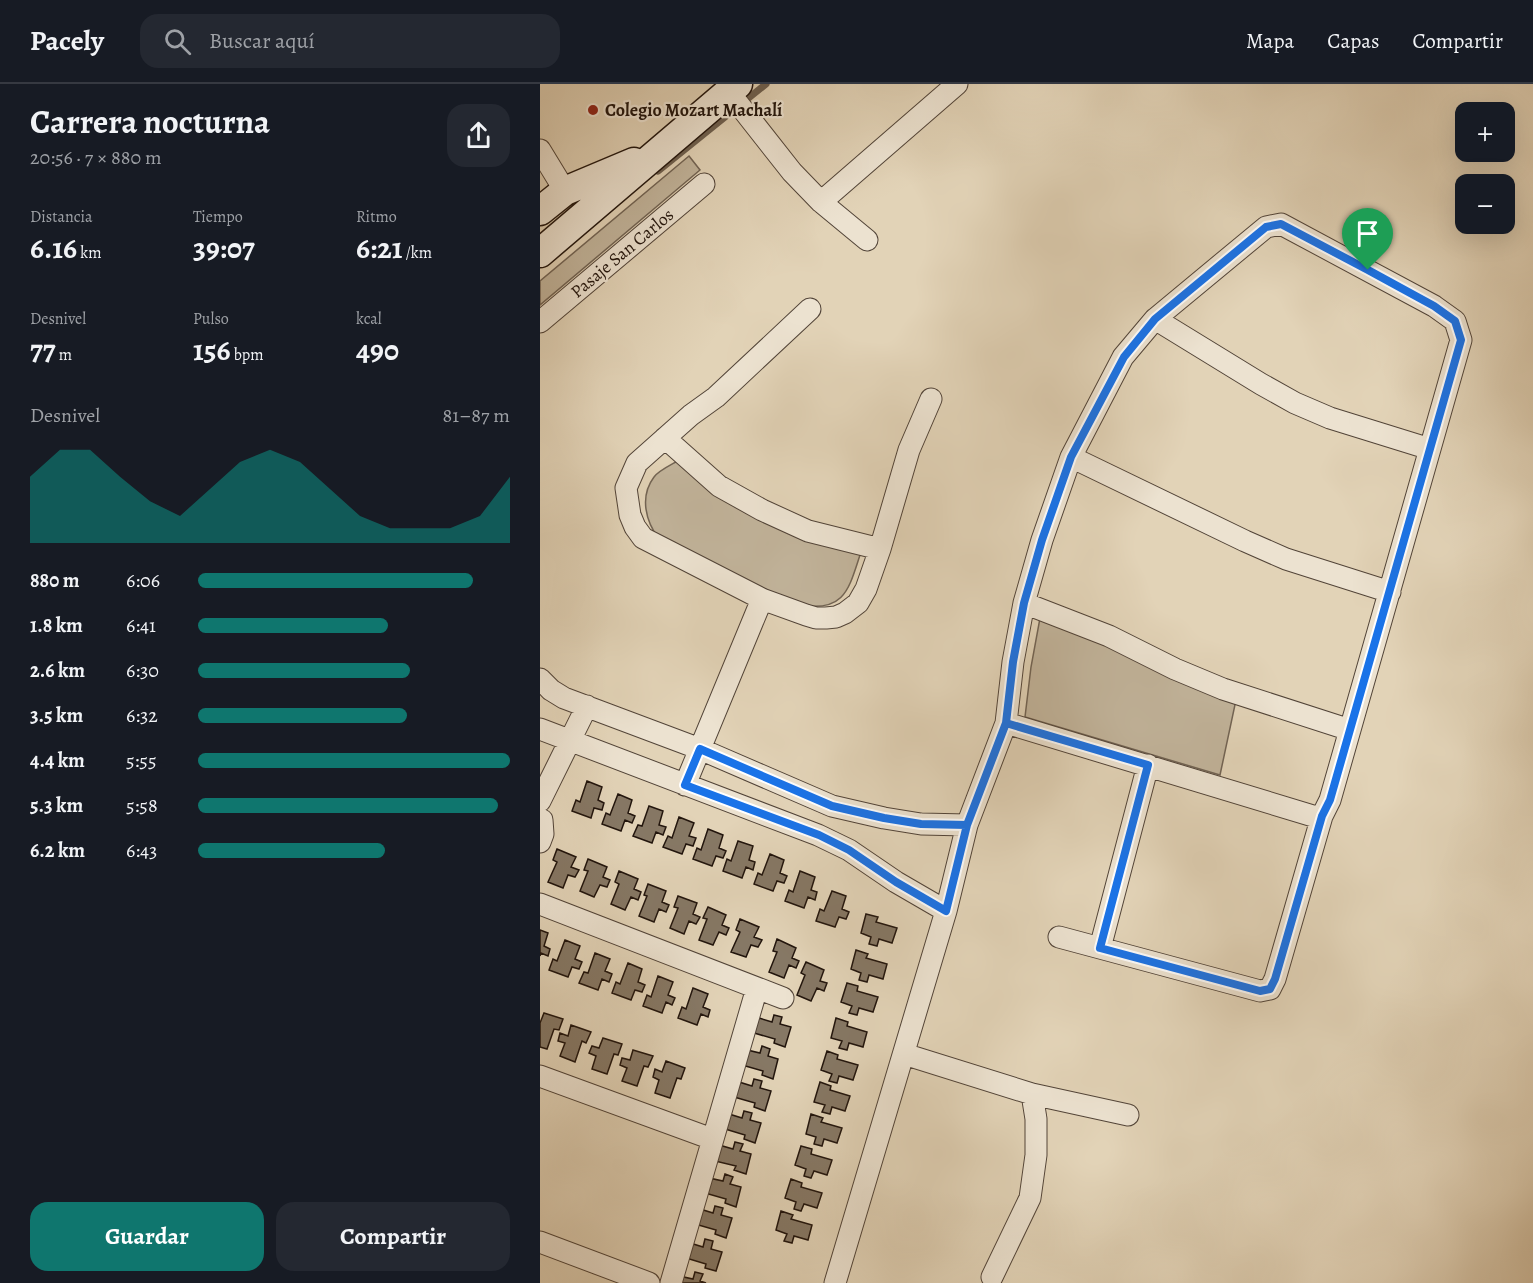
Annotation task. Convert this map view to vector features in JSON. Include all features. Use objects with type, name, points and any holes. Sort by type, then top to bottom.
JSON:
[{"type":"main road","points":[[540,253],[734,88]]},
{"type":"main road","points":[[540,211],[565,191],[658,152]]},
{"type":"street","points":[[820,202],[957,84]]},
{"type":"street","points":[[734,88],[792,172],[820,202],[867,240]]},
{"type":"street","points":[[540,150],[565,191]]},
{"type":"street","name":"Pasaje San Carlos","points":[[540,322],[704,184]]},
{"type":"street","points":[[835,1283],[946,911],[967,825],[1006,723],[1013,662],[1024,603],[1042,540],[1071,457],[1124,357],[1155,319],[1266,227],[1281,224],[1434,306],[1455,321],[1461,340],[1330,800],[1322,816],[1275,979],[1270,989],[1260,991],[1059,937]]},
{"type":"street","points":[[810,309],[716,397],[691,415],[637,463],[626,488],[630,515],[643,538],[762,598],[816,618],[845,613],[858,603],[866,589],[909,450],[931,399]]},
{"type":"street","points":[[1155,319],[1295,403],[1330,418],[1431,449]]},
{"type":"street","points":[[665,438],[719,486],[762,510],[808,531],[880,549]]},
{"type":"street","points":[[1071,457],[1286,559],[1390,592]]},
{"type":"street","points":[[685,785],[762,598]]},
{"type":"street","points":[[1024,603],[1109,636],[1222,690],[1350,730]]},
{"type":"street","points":[[540,679],[564,698],[700,749],[832,806],[921,824],[967,825]]},
{"type":"street","points":[[540,801],[587,706]]},
{"type":"street","points":[[1006,723],[1313,816],[1322,816]]},
{"type":"street","points":[[540,729],[819,835],[849,850],[896,882],[946,911]]},
{"type":"street","points":[[1100,948],[1148,765]]},
{"type":"street","points":[[540,819],[543,834],[540,842]]},
{"type":"street","points":[[540,904],[783,998]]},
{"type":"street","points":[[671,1283],[757,988]]},
{"type":"street","points":[[904,1054],[1032,1094],[1128,1115]]},
{"type":"street","points":[[540,1076],[712,1139]]},
{"type":"street","points":[[992,1277],[1030,1198],[1036,1155],[1036,1119],[1032,1094]]},
{"type":"street","points":[[540,1242],[649,1283]]},
{"type":"shaded area","points":[[689,156],[700,170],[540,305],[540,281]]},
{"type":"shaded area","points":[[681,459],[862,549],[844,594],[837,601],[827,605],[799,605],[659,539],[654,532],[646,509],[649,485],[656,474]]},
{"type":"shaded area","points":[[1040,618],[1236,700],[1220,775],[1025,717]]},
{"type":"building","points":[[587,781],[602,787],[598,800],[604,803],[602,810],[594,808],[591,818],[572,811],[576,800],[580,802]]},
{"type":"building","points":[[618,794],[632,800],[628,813],[635,816],[632,823],[625,820],[621,831],[602,824],[606,813],[610,815]]},
{"type":"building","points":[[649,806],[663,811],[659,825],[666,827],[663,835],[656,832],[652,843],[633,836],[638,825],[642,826]]},
{"type":"building","points":[[679,817],[694,823],[689,836],[696,838],[693,846],[686,844],[682,854],[663,847],[668,836],[672,838]]},
{"type":"building","points":[[708,829],[723,835],[719,848],[726,851],[723,858],[716,856],[712,866],[693,859],[697,848],[701,850]]},
{"type":"building","points":[[738,841],[753,846],[749,860],[755,862],[753,870],[746,867],[742,878],[723,871],[727,859],[731,861]]},
{"type":"building","points":[[557,849],[576,857],[571,867],[579,870],[575,877],[568,875],[563,888],[548,882],[557,862],[553,860]]},
{"type":"building","points":[[770,854],[784,860],[780,873],[787,876],[784,883],[777,881],[773,891],[754,884],[758,873],[762,875]]},
{"type":"building","points":[[588,859],[607,867],[603,877],[610,880],[607,887],[600,885],[594,897],[580,891],[588,871],[584,870]]},
{"type":"building","points":[[619,871],[638,879],[634,889],[641,892],[638,900],[631,897],[625,910],[611,904],[619,884],[615,882]]},
{"type":"building","points":[[800,871],[815,877],[811,890],[817,892],[815,900],[808,897],[804,908],[785,901],[789,890],[793,892]]},
{"type":"building","points":[[648,884],[666,891],[662,902],[669,905],[666,912],[659,909],[654,922],[639,916],[647,896],[644,895]]},
{"type":"building","points":[[832,891],[846,896],[842,909],[849,912],[846,919],[839,917],[835,927],[816,921],[820,909],[824,911]]},
{"type":"building","points":[[678,896],[697,903],[693,914],[700,917],[696,924],[689,921],[684,934],[670,928],[678,908],[674,907]]},
{"type":"building","points":[[708,907],[726,915],[722,925],[729,928],[726,935],[719,932],[713,945],[699,940],[707,919],[703,918]]},
{"type":"building","points":[[866,914],[878,917],[876,922],[897,928],[892,943],[879,939],[877,946],[869,944],[871,937],[861,933]]},
{"type":"building","points":[[740,919],[759,927],[754,937],[762,940],[758,947],[751,945],[746,957],[731,952],[740,932],[736,930]]},
{"type":"building","points":[[540,930],[548,933],[544,946],[550,949],[548,956],[541,953],[540,956]]},
{"type":"building","points":[[777,939],[796,948],[792,958],[799,961],[796,968],[789,965],[784,978],[769,972],[777,952],[773,951]]},
{"type":"building","points":[[565,940],[580,946],[575,959],[582,962],[579,969],[572,967],[568,977],[549,970],[553,959],[557,961]]},
{"type":"building","points":[[856,950],[868,954],[866,958],[887,964],[883,979],[869,975],[867,982],[859,980],[861,973],[851,969]]},
{"type":"building","points":[[595,953],[610,959],[605,971],[612,974],[609,982],[602,979],[598,990],[579,983],[584,972],[588,973]]},
{"type":"building","points":[[806,962],[824,970],[820,981],[827,983],[824,991],[817,988],[811,1001],[797,995],[805,975],[801,973]]},
{"type":"building","points":[[628,963],[642,969],[638,982],[645,985],[642,992],[635,990],[631,1000],[612,993],[616,982],[620,984]]},
{"type":"building","points":[[658,976],[673,982],[668,995],[675,998],[672,1005],[666,1002],[662,1013],[643,1006],[647,995],[651,997]]},
{"type":"building","points":[[847,983],[858,986],[857,991],[878,997],[873,1012],[859,1008],[857,1015],[849,1013],[852,1006],[841,1002]]},
{"type":"building","points":[[693,988],[708,994],[703,1007],[710,1010],[708,1017],[701,1014],[697,1025],[678,1018],[682,1007],[686,1009]]},
{"type":"building","points":[[544,1013],[563,1019],[559,1030],[554,1029],[547,1049],[540,1047],[540,1023]]},
{"type":"building","points":[[774,1015],[782,1017],[780,1024],[791,1027],[785,1047],[774,1043],[775,1039],[754,1033],[759,1018],[772,1022]]},
{"type":"building","points":[[836,1018],[848,1022],[847,1026],[867,1032],[863,1047],[849,1043],[847,1050],[839,1048],[842,1041],[831,1038]]},
{"type":"building","points":[[571,1025],[591,1032],[586,1043],[582,1041],[575,1062],[560,1056],[565,1043],[558,1041],[560,1033],[568,1036]]},
{"type":"building","points":[[603,1038],[622,1044],[618,1055],[614,1054],[607,1074],[592,1069],[596,1056],[589,1053],[592,1046],[599,1048]]},
{"type":"building","points":[[762,1046],[770,1049],[768,1056],[778,1059],[773,1079],[762,1075],[763,1071],[742,1065],[747,1050],[760,1053]]},
{"type":"building","points":[[633,1050],[653,1056],[648,1067],[644,1066],[637,1086],[622,1081],[627,1068],[620,1065],[622,1058],[630,1060]]},
{"type":"building","points":[[827,1051],[838,1055],[837,1059],[858,1065],[853,1080],[839,1076],[837,1083],[829,1081],[832,1074],[821,1070]]},
{"type":"building","points":[[666,1061],[685,1068],[681,1079],[677,1078],[670,1098],[655,1093],[659,1080],[653,1077],[655,1069],[662,1072]]},
{"type":"building","points":[[754,1079],[762,1081],[760,1088],[771,1091],[765,1111],[754,1107],[755,1103],[734,1097],[739,1082],[752,1086]]},
{"type":"building","points":[[820,1082],[831,1086],[830,1090],[850,1096],[845,1111],[832,1107],[830,1114],[822,1112],[825,1105],[814,1102]]},
{"type":"building","points":[[744,1111],[752,1113],[750,1120],[761,1123],[755,1143],[744,1139],[745,1135],[725,1129],[729,1114],[742,1118]]},
{"type":"building","points":[[811,1114],[823,1118],[821,1122],[842,1128],[837,1143],[824,1139],[822,1146],[814,1144],[816,1137],[806,1134]]},
{"type":"building","points":[[735,1142],[743,1144],[740,1151],[751,1154],[746,1174],[734,1170],[736,1166],[715,1161],[719,1145],[733,1149]]},
{"type":"building","points":[[801,1146],[812,1149],[811,1154],[832,1160],[827,1175],[814,1171],[811,1178],[804,1176],[806,1169],[795,1165]]},
{"type":"building","points":[[725,1174],[733,1177],[730,1184],[741,1187],[736,1207],[725,1203],[726,1199],[705,1193],[709,1178],[723,1181]]},
{"type":"building","points":[[791,1179],[802,1183],[801,1187],[822,1193],[817,1208],[804,1204],[801,1211],[794,1209],[796,1202],[785,1198]]},
{"type":"building","points":[[715,1206],[723,1208],[721,1215],[732,1218],[726,1238],[715,1234],[716,1230],[695,1224],[700,1209],[713,1213]]},
{"type":"building","points":[[781,1211],[793,1215],[791,1219],[812,1225],[808,1240],[794,1236],[792,1243],[784,1241],[787,1234],[776,1230]]},
{"type":"building","points":[[705,1239],[713,1241],[711,1249],[722,1252],[716,1271],[705,1268],[706,1264],[686,1258],[690,1243],[703,1247]]},
{"type":"building","points":[[695,1272],[703,1274],[700,1281],[706,1283],[677,1283],[679,1276],[693,1279]]},
{"type":"waterway","points":[[658,171],[766,84]]},
{"type":"place","name":"Colegio Mozart Machalí","points":[[593,110]]},
{"type":"route","points":[[1368,270],[1281,224],[1266,227],[1155,319],[1124,357],[1071,457],[1042,540],[1024,603],[1017,638],[1006,723],[967,825],[921,824],[832,806],[700,749],[685,785],[819,835],[849,850],[896,882],[946,911],[967,825],[978,796],[1006,723],[1148,765],[1100,948],[1260,991],[1270,989],[1275,979],[1322,816],[1330,800],[1461,340],[1455,321],[1434,306],[1368,270]]}]
